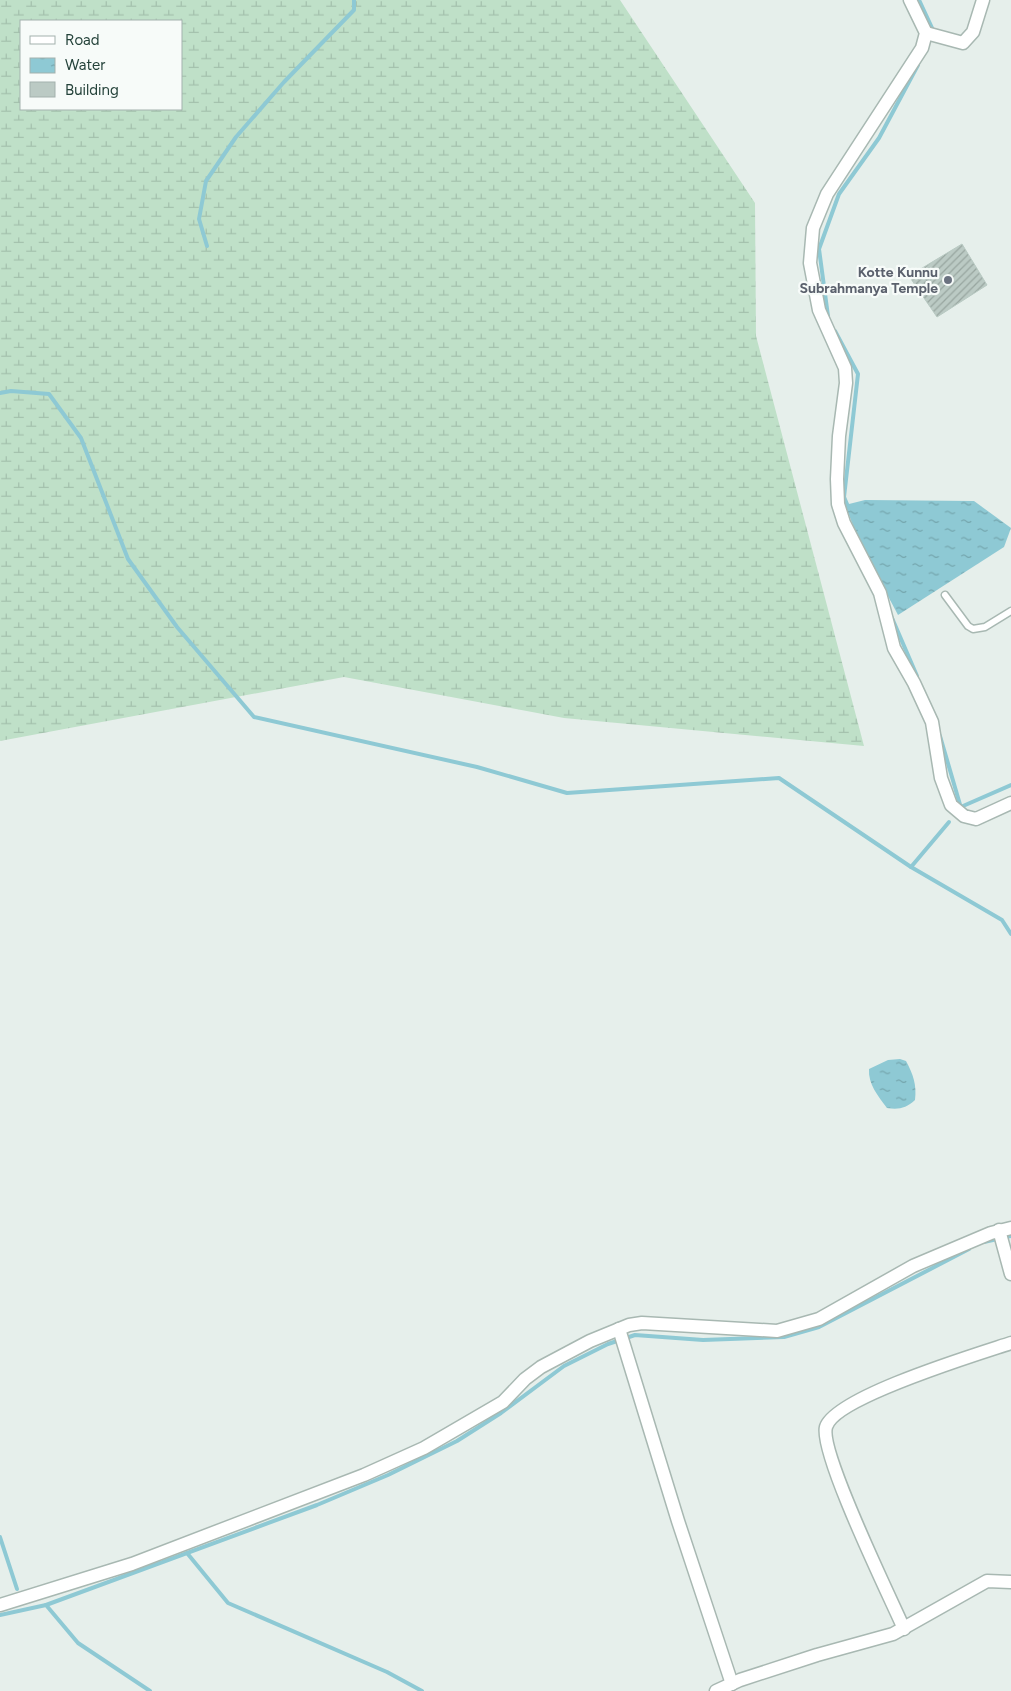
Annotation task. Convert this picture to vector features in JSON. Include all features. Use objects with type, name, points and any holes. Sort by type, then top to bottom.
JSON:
[{"type":"street","points":[[910,0],[926,33],[922,48],[827,194],[813,228],[810,264],[819,310],[845,368],[846,383],[839,436],[838,504],[844,523],[880,593],[894,648],[914,683],[932,722],[941,778],[951,805],[964,816],[976,819],[1011,803]]},
{"type":"street","points":[[926,33],[964,43],[973,32],[983,0]]},
{"type":"street","points":[[0,1605],[132,1564],[364,1475],[424,1448],[503,1402],[525,1379],[541,1367],[642,1323],[778,1331],[794,1327],[819,1319],[913,1266],[1003,1232],[1005,1254],[1011,1274]]},
{"type":"street","points":[[619,1332],[732,1684]]},
{"type":"street","points":[[904,1629],[850,1507],[830,1455],[826,1426],[833,1417],[846,1407],[886,1387],[1011,1343]]},
{"type":"street","points":[[716,1691],[732,1684],[904,1629],[977,1585],[992,1581],[1011,1582]]},
{"type":"lane","points":[[946,595],[973,629],[985,627],[1011,612]]},
{"type":"green space","points":[[0,0],[620,0],[755,203],[756,336],[864,746],[564,718],[344,677],[0,741]]},
{"type":"water","points":[[865,500],[974,501],[1011,528],[1004,547],[898,615],[860,543],[845,505]]},
{"type":"water","points":[[900,1059],[906,1061],[912,1075],[915,1084],[915,1100],[902,1108],[887,1108],[872,1085],[869,1069],[888,1060]]},
{"type":"building","name":"Kotte Kunnu Subrahmanya Temple","points":[[962,244],[987,285],[937,317],[909,276]]},
{"type":"waterway","points":[[207,246],[199,219],[206,181],[236,137],[284,82],[354,10],[354,0]]},
{"type":"waterway","points":[[919,0],[933,30]]},
{"type":"waterway","points":[[828,316],[819,249],[839,194],[879,138],[918,65]]},
{"type":"waterway","points":[[835,331],[858,374],[844,497],[849,509]]},
{"type":"waterway","points":[[0,393],[11,391],[49,394],[81,438],[128,559],[177,627],[254,717],[477,767],[567,793],[779,778],[911,867],[1002,920],[1011,934]]},
{"type":"waterway","points":[[892,618],[917,676]]},
{"type":"waterway","points":[[940,736],[961,808]]},
{"type":"waterway","points":[[963,806],[1011,785]]},
{"type":"waterway","points":[[911,867],[949,822]]},
{"type":"waterway","points":[[984,1242],[1011,1236]]},
{"type":"waterway","points":[[46,1605],[317,1505],[388,1475],[457,1441],[501,1413],[564,1366],[608,1344],[635,1335],[703,1340],[784,1337],[819,1327],[969,1249]]},
{"type":"waterway","points":[[0,1537],[17,1589]]},
{"type":"waterway","points":[[187,1553],[228,1603],[387,1672],[422,1691]]},
{"type":"waterway","points":[[0,1615],[46,1605],[78,1643],[150,1691]]},
{"type":"place","name":"Kotte Kunnu Subrahmanya Temple","points":[[948,280]]}]
